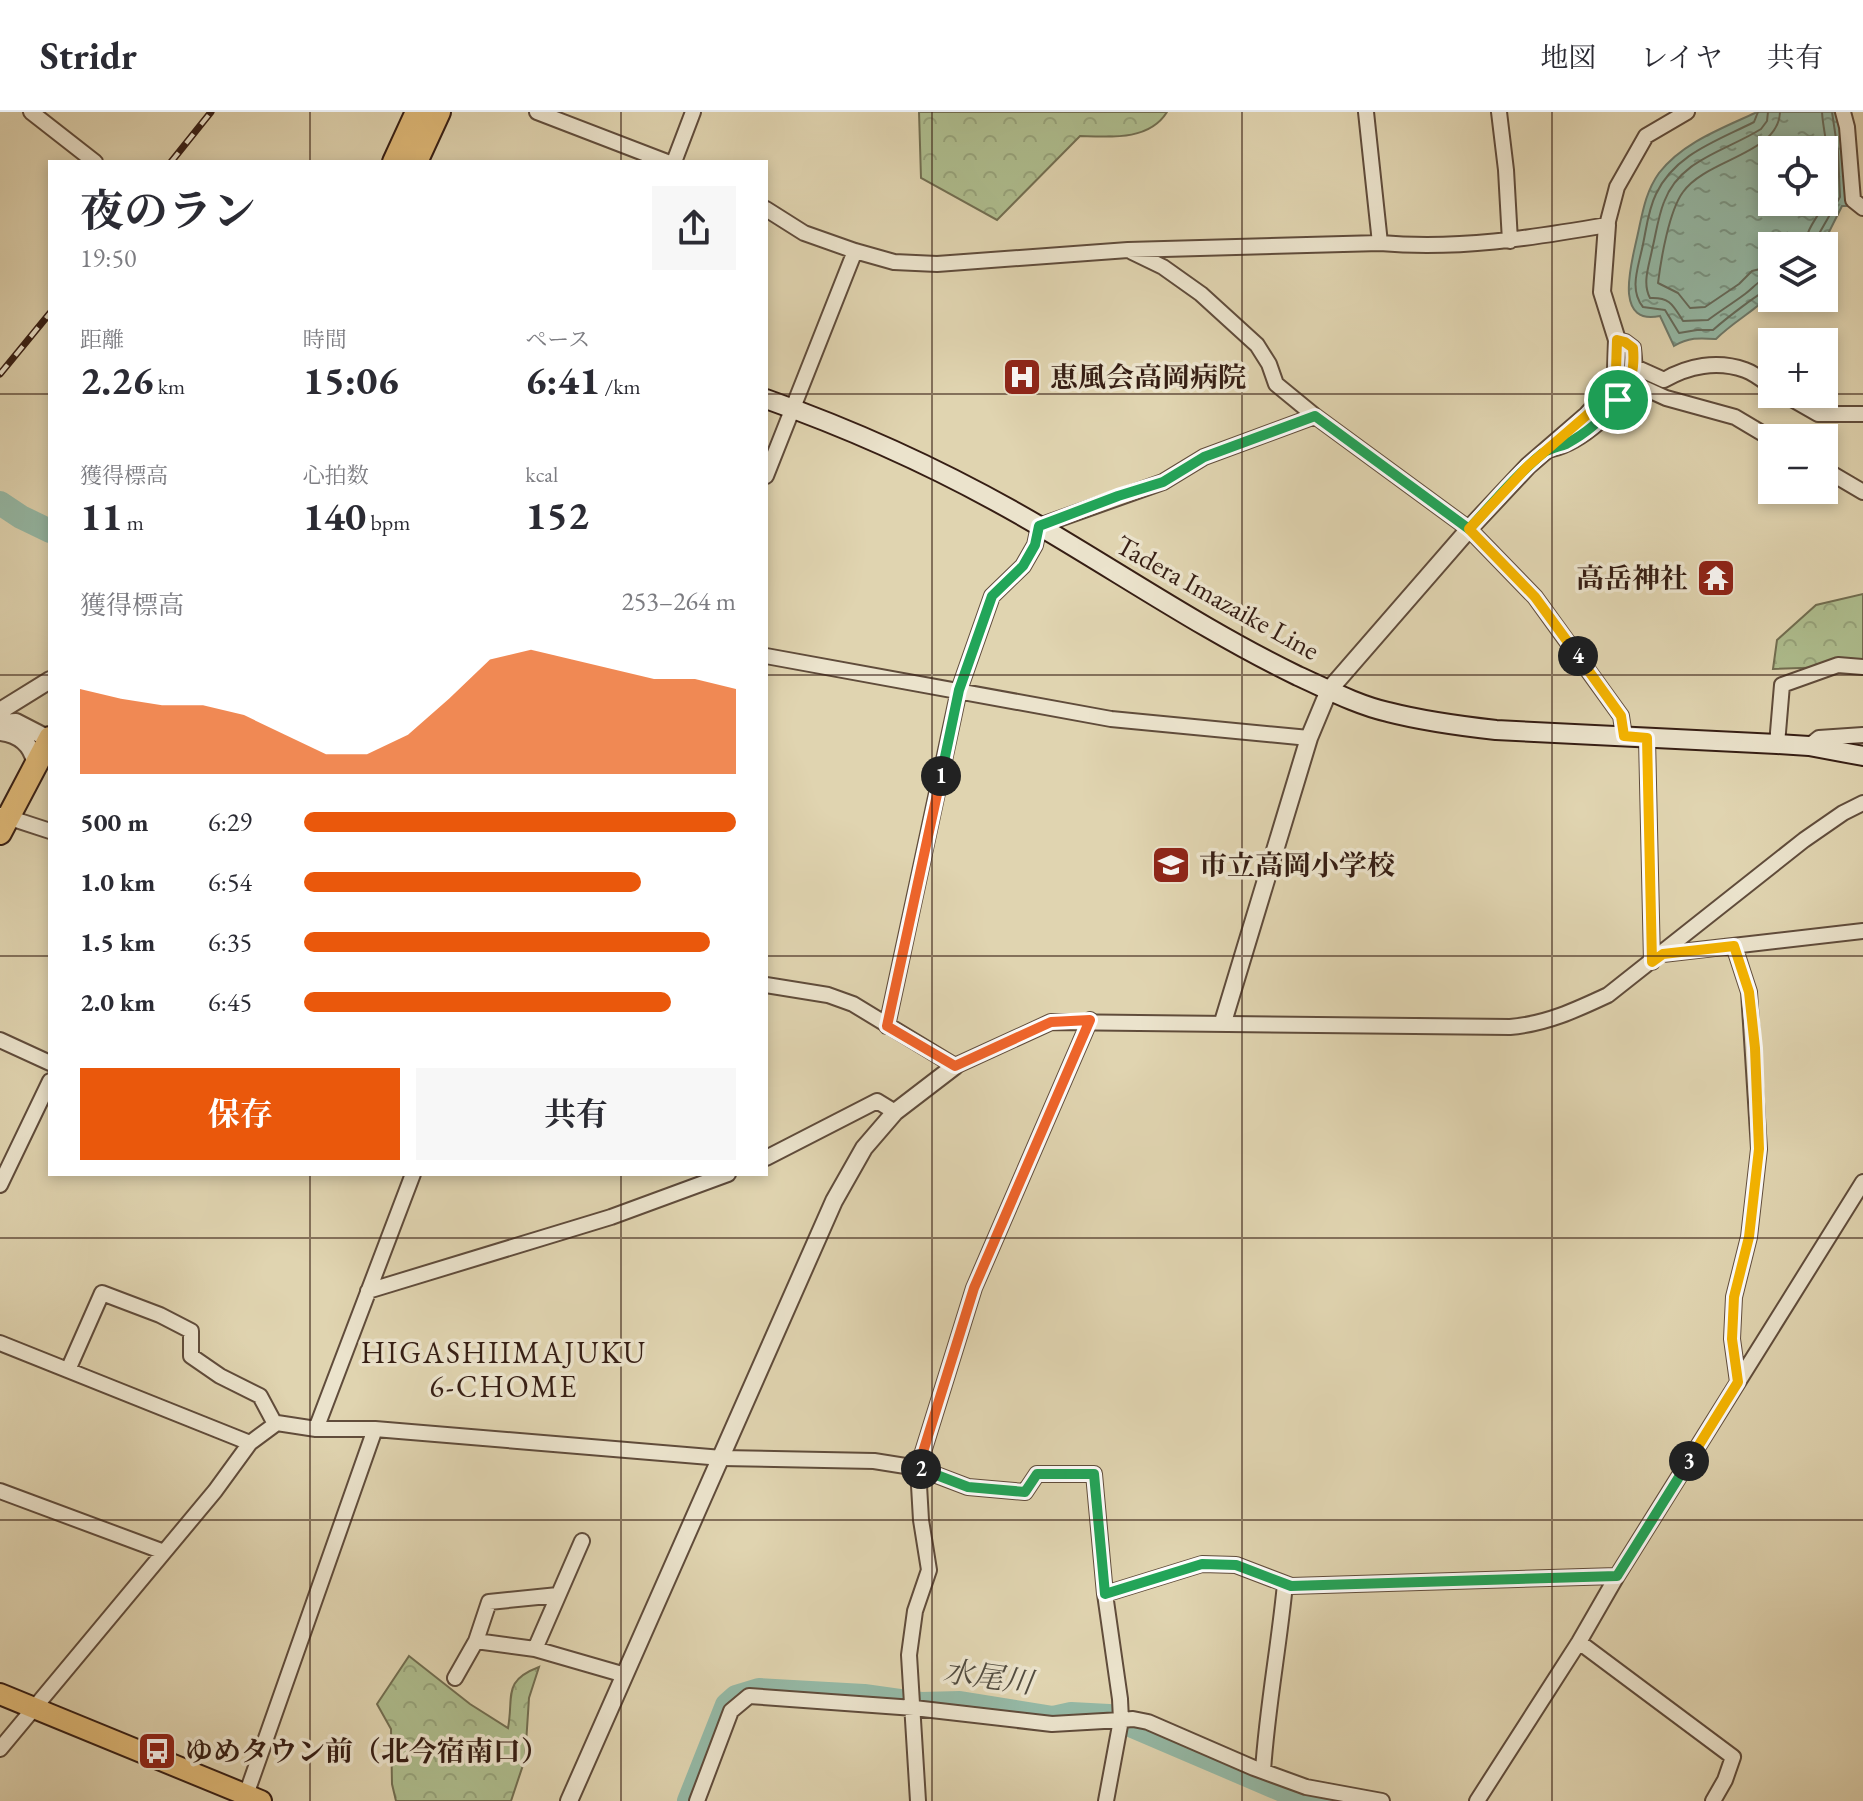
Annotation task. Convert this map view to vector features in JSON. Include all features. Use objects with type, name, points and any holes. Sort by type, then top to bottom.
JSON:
[{"type":"highway","points":[[395,160],[417,112]]},
{"type":"highway","points":[[417,160],[439,112]]},
{"type":"highway","points":[[2,821],[48,742]]},
{"type":"main road","name":"Tadera Imazaike Line","points":[[768,400],[895,450],[967,485],[1252,654],[1385,712],[1458,725],[1809,746],[1863,756]]},
{"type":"main road","points":[[0,1694],[257,1799]]},
{"type":"street","points":[[31,112],[92,160]]},
{"type":"street","points":[[537,112],[662,160]]},
{"type":"street","points":[[675,160],[693,112]]},
{"type":"street","points":[[1366,112],[1380,243]]},
{"type":"street","points":[[1499,112],[1510,241]]},
{"type":"street","points":[[1223,1022],[1309,738],[1329,690],[1469,529],[1528,466],[1587,415],[1606,394],[1616,370],[1617,340],[1602,292],[1607,225],[1617,187],[1646,136],[1687,112]]},
{"type":"street","points":[[1843,112],[1853,200],[1863,208]]},
{"type":"street","points":[[768,210],[804,233],[855,251],[894,262],[937,264],[1128,250],[1380,243],[1417,246],[1510,241],[1607,225]]},
{"type":"street","points":[[1128,250],[1163,267],[1220,310],[1257,345],[1269,364],[1276,384],[1469,529],[1535,597],[1621,716],[1624,736]]},
{"type":"street","points":[[768,471],[855,251]]},
{"type":"street","points":[[1548,450],[1569,442],[1604,418],[1633,374],[1633,348],[1617,340]]},
{"type":"street","points":[[1633,374],[1664,380],[1682,370],[1699,366],[1724,366],[1746,370],[1758,378]]},
{"type":"street","points":[[1633,374],[1666,398],[1735,417],[1758,431]]},
{"type":"street","points":[[1808,408],[1818,414],[1862,411]]},
{"type":"street","points":[[887,1026],[959,690],[992,596],[1023,566],[1035,545],[1039,526],[1163,482],[1204,457],[1315,416]]},
{"type":"street","points":[[1838,477],[1863,492]]},
{"type":"street","points":[[768,656],[1111,719],[1309,738]]},
{"type":"street","points":[[1777,744],[1782,685],[1838,665],[1863,667]]},
{"type":"street","points":[[0,711],[48,681]]},
{"type":"street","points":[[0,723],[16,722],[48,738]]},
{"type":"street","points":[[0,732],[12,734],[26,743],[35,762]]},
{"type":"street","points":[[1809,746],[1819,738],[1863,735]]},
{"type":"street","points":[[1647,738],[1657,958]]},
{"type":"street","points":[[569,1801],[834,1201],[864,1148],[895,1112],[955,1066],[1051,1022],[1534,1025],[1608,995],[1804,840],[1863,803]]},
{"type":"street","points":[[2,821],[48,831]]},
{"type":"street","points":[[1657,958],[1863,931]]},
{"type":"street","points":[[1734,946],[1749,992],[1755,1048],[1759,1149],[1749,1237],[1734,1297],[1732,1339],[1738,1382]]},
{"type":"street","points":[[768,985],[828,995],[853,1004],[955,1066]]},
{"type":"street","points":[[918,1801],[909,1655],[915,1611],[929,1570],[921,1520],[918,1468],[974,1288],[1090,1020]]},
{"type":"street","points":[[0,1040],[48,1062]]},
{"type":"street","points":[[0,1185],[48,1085]]},
{"type":"street","points":[[768,1157],[877,1101],[895,1112]]},
{"type":"street","points":[[316,1429],[412,1176]]},
{"type":"street","points":[[368,1291],[611,1217],[723,1176]]},
{"type":"street","points":[[1477,1801],[1579,1642],[1863,1182]]},
{"type":"street","points":[[68,1370],[102,1293],[148,1310],[191,1331],[191,1356],[220,1376],[260,1396],[275,1424]]},
{"type":"street","points":[[0,1343],[250,1443]]},
{"type":"street","points":[[0,1749],[215,1491],[250,1443],[275,1424],[316,1429],[375,1429],[722,1458],[874,1461],[918,1468],[968,1487],[1025,1492],[1037,1474],[1094,1474],[1121,1720],[1106,1801]]},
{"type":"street","points":[[257,1799],[375,1429]]},
{"type":"street","points":[[0,1491],[164,1552]]},
{"type":"street","points":[[535,1649],[582,1541]]},
{"type":"street","points":[[1105,1594],[1202,1564],[1236,1565],[1291,1586],[1617,1576]]},
{"type":"street","points":[[1263,1771],[1267,1712],[1278,1659],[1285,1584]]},
{"type":"street","points":[[455,1678],[476,1641],[489,1602],[558,1595]]},
{"type":"street","points":[[476,1641],[535,1649],[625,1675]]},
{"type":"street","points":[[1579,1642],[1733,1757],[1713,1801]]},
{"type":"street","points":[[697,1801],[731,1711],[749,1696],[913,1701],[1052,1724],[1133,1719],[1148,1722],[1306,1787],[1382,1801]]},
{"type":"green space","points":[[919,112],[1167,112],[1150,128],[1139,133],[1080,136],[997,220],[921,178]]},
{"type":"green space","points":[[1863,594],[1863,666],[1773,669],[1777,640],[1816,605]]},
{"type":"green space","points":[[409,1656],[470,1704],[508,1728],[515,1684],[527,1672],[539,1667],[529,1698],[525,1759],[511,1801],[396,1801],[392,1784],[391,1729],[377,1704]]},
{"type":"water","points":[[1757,112],[1839,112],[1846,151],[1848,206],[1842,206],[1838,214],[1838,136],[1758,136],[1758,216],[1837,216],[1829,232],[1758,232],[1758,306],[1716,339],[1700,338],[1674,346],[1660,316],[1646,317],[1636,312],[1631,303],[1629,278],[1642,215],[1654,181],[1669,162],[1704,137]]},
{"type":"waterway","points":[[0,503],[48,530]]},
{"type":"waterway","name":"水尾川","points":[[689,1801],[727,1705],[736,1697],[759,1690],[864,1696],[921,1704],[960,1703],[1053,1718],[1071,1714],[1109,1716],[1294,1795],[1329,1801]]},
{"type":"railway","points":[[173,160],[211,112]]},
{"type":"railway","points":[[0,374],[48,315]]},
{"type":"place","name":"恵風会高岡病院","points":[[1022,377]]},
{"type":"place","name":"高岳神社","points":[[1716,578]]},
{"type":"place","name":"市立高岡小学校","points":[[1171,865]]},
{"type":"place","name":"ゆめタウン前（北今宿南口）","points":[[157,1751]]},
{"type":"district","name":"HIGASHIIMAJUKU 6-CHOME","points":[[504,1370]]},
{"type":"route","points":[[1618,400],[1604,418],[1586,432],[1548,450],[1528,466],[1469,529],[1315,416],[1204,457],[1163,482],[1039,526],[1035,545],[1023,566],[992,596],[959,690],[887,1026],[955,1066],[1051,1022],[1090,1020],[974,1288],[918,1468],[968,1487],[1025,1492],[1037,1474],[1094,1474],[1105,1594],[1202,1564],[1236,1565],[1291,1586],[1617,1576],[1738,1382],[1732,1339],[1734,1297],[1749,1237],[1759,1149],[1755,1048],[1749,992],[1742,966],[1734,946],[1663,954],[1652,962],[1647,738],[1624,736],[1621,716],[1535,597],[1469,529],[1528,466],[1587,415],[1606,394],[1616,370],[1617,340],[1633,348],[1635,367],[1631,382],[1618,400]]}]
